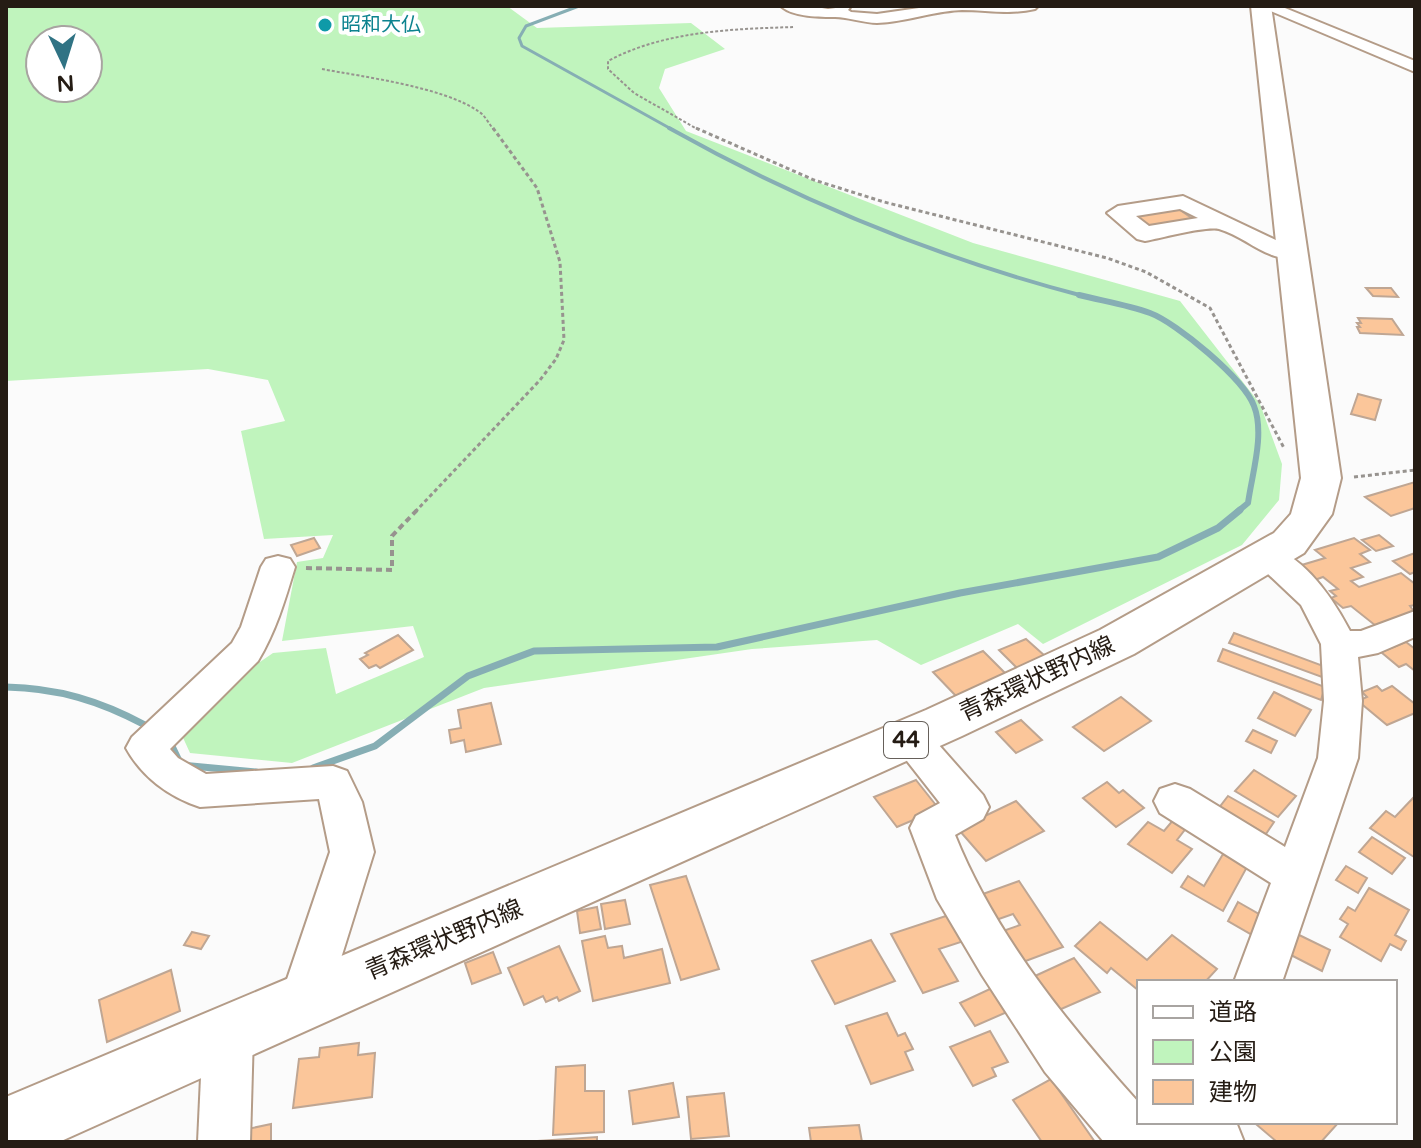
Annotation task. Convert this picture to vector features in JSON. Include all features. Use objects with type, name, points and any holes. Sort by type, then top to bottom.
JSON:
[{"type":"main road","name":"青森環状野内線","points":[[6,1131],[909,738],[1117,642],[1289,543],[1307,523],[1320,500],[1305,467],[1293,252],[1264,6]]},
{"type":"street","points":[[790,7],[837,10],[843,17],[861,19],[961,6],[1009,9],[1030,6]]},
{"type":"street","points":[[1264,6],[1415,67]]},
{"type":"street","points":[[802,21],[837,10]]},
{"type":"street","points":[[1217,222],[1273,248],[1293,252]]},
{"type":"street","points":[[1259,980],[1338,758],[1343,701],[1339,644],[1315,598],[1267,557]]},
{"type":"street","points":[[278,567],[259,627],[245,652],[146,748],[164,769],[200,791],[333,782],[341,802],[352,852],[304,1000]]},
{"type":"street","points":[[1339,644],[1365,644],[1415,623]]},
{"type":"street","points":[[909,738],[968,807],[931,828],[953,886],[1063,1055],[1138,1142]]},
{"type":"street","points":[[1175,801],[1296,876]]},
{"type":"street","points":[[224,1142],[228,1034]]},
{"type":"street","points":[[1156,1142],[1178,1124]]},
{"type":"street","points":[[1204,1124],[1218,1142]]},
{"type":"path","points":[[802,21],[811,25],[734,28],[639,45],[608,61],[608,69],[634,93],[699,130],[814,180],[884,202],[1107,258],[1159,279],[1210,308],[1305,467],[1390,475],[1415,470]]},
{"type":"path","points":[[278,567],[392,570],[392,536],[540,380],[556,359],[564,340],[560,262],[537,188],[495,128],[480,112],[437,93],[322,69]]},
{"type":"green space","points":[[6,6],[507,6],[537,28],[691,23],[725,49],[665,69],[659,88],[686,131],[973,243],[1180,301],[1260,404],[1282,464],[1279,500],[1242,545],[1043,644],[1018,624],[921,665],[877,640],[752,649],[484,688],[292,763],[190,753],[175,720],[273,653],[326,648],[336,694],[424,657],[413,626],[282,641],[297,562],[323,558],[333,535],[264,539],[241,431],[285,421],[268,380],[208,369],[6,381]]},
{"type":"building","points":[[1176,207],[1197,222],[1143,228],[1125,215]]},
{"type":"building","points":[[1366,288],[1391,288],[1398,297],[1373,296]]},
{"type":"building","points":[[1358,318],[1392,319],[1403,335],[1360,333]]},
{"type":"building","points":[[1358,394],[1381,400],[1375,420],[1351,414]]},
{"type":"building","points":[[1415,482],[1415,508],[1391,516],[1365,497]]},
{"type":"building","points":[[1379,535],[1393,546],[1376,551],[1362,540]]},
{"type":"building","points":[[314,538],[320,548],[297,556],[291,545]]},
{"type":"building","points":[[1354,538],[1370,550],[1360,554],[1370,562],[1351,568],[1363,577],[1351,581],[1359,587],[1401,573],[1415,584],[1415,605],[1410,606],[1415,613],[1376,626],[1351,606],[1343,608],[1331,598],[1336,596],[1330,591],[1338,589],[1323,577],[1312,581],[1295,567],[1325,558],[1315,550]]},
{"type":"building","points":[[1415,553],[1415,572],[1410,574],[1393,561]]},
{"type":"building","points":[[1234,633],[1326,667],[1322,677],[1229,643]]},
{"type":"building","points":[[398,635],[413,650],[380,668],[376,665],[369,668],[360,659],[368,655],[365,653]]},
{"type":"building","points":[[1026,639],[1045,656],[1018,669],[999,650]]},
{"type":"building","points":[[1406,642],[1415,649],[1415,671],[1406,664],[1399,667],[1381,652]]},
{"type":"building","points":[[1223,649],[1325,687],[1321,700],[1218,661]]},
{"type":"building","points":[[983,651],[1007,675],[956,696],[933,672]]},
{"type":"building","points":[[1377,686],[1382,691],[1392,686],[1415,704],[1415,713],[1387,725],[1358,701],[1367,697],[1362,692]]},
{"type":"building","points":[[1274,692],[1311,710],[1295,736],[1258,718]]},
{"type":"building","points":[[1121,697],[1151,721],[1104,751],[1073,727]]},
{"type":"building","points":[[491,703],[501,744],[466,752],[464,740],[451,743],[449,730],[461,728],[458,710]]},
{"type":"building","points":[[1021,720],[1042,740],[1016,753],[996,732]]},
{"type":"building","points":[[1253,730],[1277,741],[1271,753],[1246,741]]},
{"type":"building","points":[[1254,770],[1296,796],[1278,817],[1235,791]]},
{"type":"building","points":[[916,780],[939,809],[897,827],[874,797]]},
{"type":"building","points":[[1107,782],[1119,793],[1123,790],[1144,808],[1116,827],[1083,798]]},
{"type":"building","points":[[1228,796],[1274,822],[1266,834],[1241,820],[1215,813]]},
{"type":"building","points":[[1413,798],[1414,857],[1370,828],[1386,811],[1395,817]]},
{"type":"building","points":[[1016,801],[1044,831],[986,861],[959,830],[982,810],[987,815]]},
{"type":"building","points":[[1174,819],[1187,827],[1177,840],[1192,849],[1172,873],[1128,844],[1148,822],[1164,831]]},
{"type":"building","points":[[1372,837],[1405,858],[1392,874],[1359,852]]},
{"type":"building","points":[[1223,854],[1247,867],[1223,911],[1181,887],[1188,876],[1204,886]]},
{"type":"building","points":[[1346,866],[1367,878],[1358,893],[1336,880]]},
{"type":"building","points":[[686,876],[719,969],[681,980],[650,885]]},
{"type":"building","points":[[1019,881],[1063,947],[1023,962],[1003,931],[1020,925],[1013,914],[996,920],[980,895]]},
{"type":"building","points":[[1369,888],[1409,910],[1395,935],[1406,941],[1401,950],[1390,944],[1381,961],[1340,937],[1348,924],[1340,919],[1348,907],[1355,911]]},
{"type":"building","points":[[625,900],[630,924],[605,929],[601,904]]},
{"type":"building","points":[[1238,902],[1264,917],[1254,936],[1228,921]]},
{"type":"building","points":[[597,907],[601,929],[580,933],[577,911]]},
{"type":"building","points":[[952,914],[967,940],[939,949],[958,981],[923,993],[891,934]]},
{"type":"building","points":[[1100,922],[1147,960],[1172,935],[1217,969],[1207,980],[1137,980],[1137,989],[1111,968],[1107,973],[1075,946]]},
{"type":"building","points":[[192,932],[209,936],[201,949],[184,945]]},
{"type":"building","points":[[1293,932],[1330,950],[1322,971],[1285,952]]},
{"type":"building","points":[[605,936],[608,948],[622,946],[624,958],[662,949],[670,983],[593,1001],[582,941]]},
{"type":"building","points":[[871,940],[895,981],[835,1004],[812,961]]},
{"type":"building","points":[[559,946],[580,991],[559,1001],[557,997],[546,1002],[543,996],[524,1005],[508,968]]},
{"type":"building","points":[[493,952],[501,973],[472,984],[465,963]]},
{"type":"building","points":[[1074,958],[1100,992],[1059,1010],[1035,976]]},
{"type":"building","points":[[171,970],[180,1011],[107,1042],[99,1000]]},
{"type":"building","points":[[992,988],[1007,1012],[975,1026],[960,1003]]},
{"type":"building","points":[[887,1013],[898,1036],[905,1033],[913,1049],[905,1052],[913,1070],[871,1084],[846,1026]]},
{"type":"building","points":[[990,1031],[1008,1062],[992,1068],[996,1076],[973,1086],[950,1047]]},
{"type":"building","points":[[359,1043],[358,1055],[375,1053],[372,1097],[293,1108],[299,1059],[319,1057],[320,1048]]},
{"type":"building","points":[[585,1065],[585,1091],[604,1091],[604,1132],[553,1135],[556,1067]]},
{"type":"building","points":[[1051,1079],[1095,1142],[1042,1142],[1013,1100]]},
{"type":"building","points":[[673,1083],[679,1117],[633,1124],[629,1091]]},
{"type":"building","points":[[724,1093],[729,1136],[691,1139],[687,1097]]},
{"type":"building","points":[[271,1124],[271,1142],[242,1142],[243,1130]]},
{"type":"building","points":[[1337,1124],[1321,1142],[1277,1142],[1257,1125]]},
{"type":"building","points":[[859,1125],[862,1142],[811,1142],[809,1128]]},
{"type":"building","points":[[597,1137],[597,1142],[522,1142]]},
{"type":"waterway","points":[[579,6],[526,26],[519,38],[522,46],[673,130]]},
{"type":"waterway","points":[[669,128],[769,180],[872,226],[978,265],[1085,296]]},
{"type":"waterway","points":[[1079,295],[1085,296]]},
{"type":"waterway","points":[[1085,296],[1133,308],[1162,319],[1224,367],[1248,395],[1257,417],[1258,441],[1248,503],[1237,512]]},
{"type":"waterway","points":[[313,768],[375,746],[468,676],[534,651],[717,647],[960,593],[1158,557],[1218,528],[1240,510]]},
{"type":"waterway","points":[[6,687],[78,697],[145,725]]},
{"type":"waterway","points":[[169,740],[181,765],[256,772]]},
{"type":"place","name":"昭和大仏","points":[[325,25]]}]
